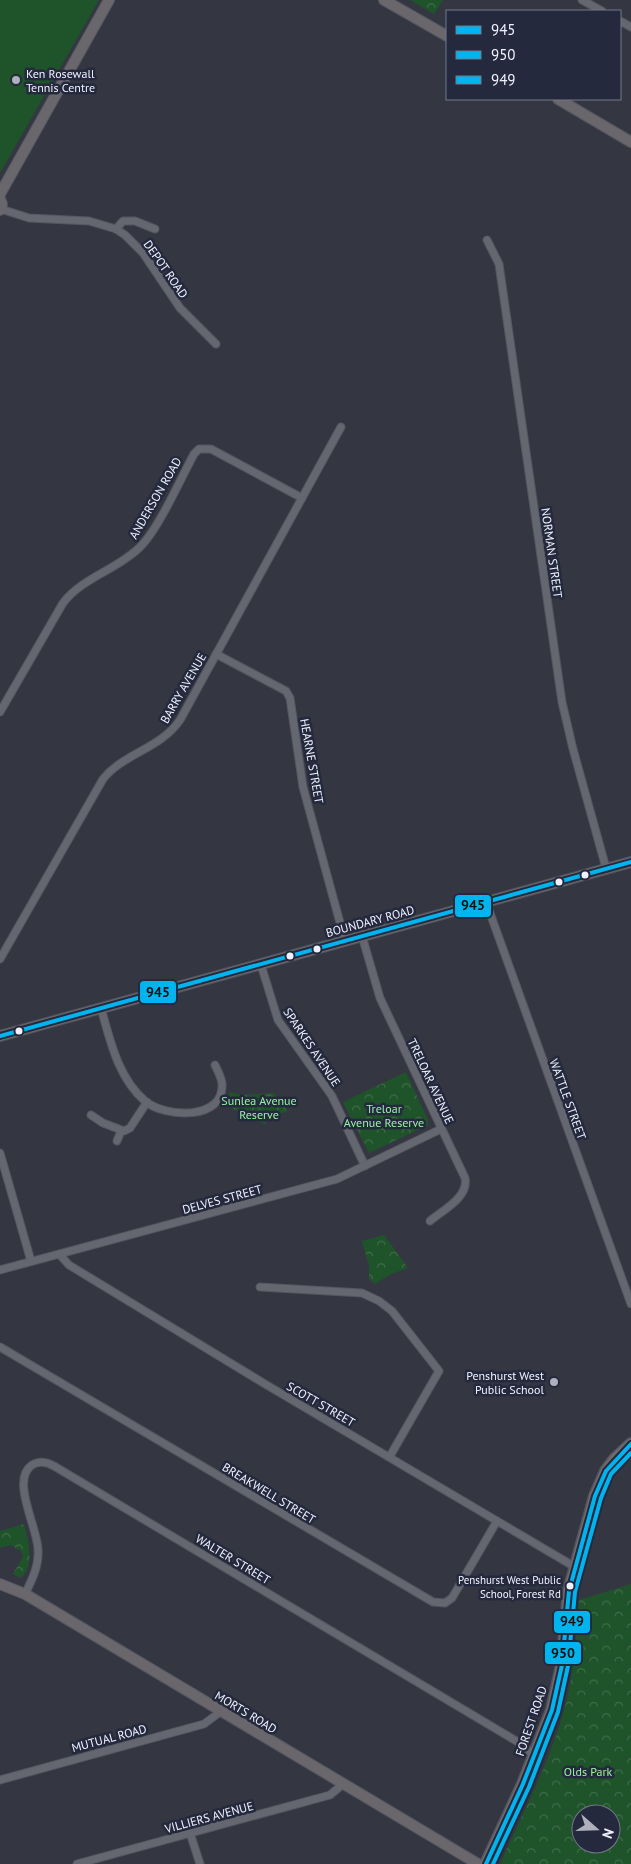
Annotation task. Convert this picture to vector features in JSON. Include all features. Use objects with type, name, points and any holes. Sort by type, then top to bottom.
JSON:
[{"type":"main road","name":"FOREST ROAD","points":[[486,1864],[535,1757],[552,1710],[557,1687],[566,1611],[575,1567],[600,1482],[615,1459],[631,1444]]},
{"type":"street","points":[[0,194],[109,0]]},
{"type":"street","points":[[384,0],[446,35]]},
{"type":"street","points":[[582,0],[600,10]]},
{"type":"street","points":[[560,100],[631,142]]},
{"type":"street","name":"DEPOT ROAD","points":[[0,206],[29,218],[89,221],[116,229],[138,246],[180,308],[216,344]]},
{"type":"street","points":[[116,229],[126,220],[141,222],[155,229]]},
{"type":"street","name":"NORMAN STREET","points":[[486,240],[499,264],[562,702],[606,868]]},
{"type":"street","name":"BARRY AVENUE","points":[[0,959],[103,779],[120,762],[158,743],[170,733],[184,714],[340,427]]},
{"type":"street","name":"ANDERSON ROAD","points":[[0,712],[63,603],[77,588],[112,569],[141,546],[198,449],[211,449],[302,498]]},
{"type":"street","name":"HEARNE STREET","points":[[216,654],[286,691],[290,698],[303,787],[345,941]]},
{"type":"street","name":"BOUNDARY ROAD","points":[[0,1036],[631,862]]},
{"type":"street","name":"WATTLE STREET","points":[[486,902],[631,1304]]},
{"type":"street","name":"TRELOAR AVENUE","points":[[362,936],[380,998],[465,1178],[466,1186],[461,1195],[430,1222]]},
{"type":"street","name":"SPARKES AVENUE","points":[[261,965],[278,1020],[332,1096],[365,1166]]},
{"type":"street","points":[[101,1008],[112,1046],[121,1067],[131,1084],[146,1102],[166,1111],[181,1114],[197,1112],[211,1105],[219,1095],[222,1086],[215,1065]]},
{"type":"street","points":[[92,1115],[103,1123],[121,1131],[130,1128],[146,1102]]},
{"type":"street","name":"DELVES STREET","points":[[0,1270],[336,1179],[442,1129]]},
{"type":"street","points":[[117,1141],[121,1131]]},
{"type":"street","points":[[0,1153],[31,1261]]},
{"type":"street","name":"SCOTT STREET","points":[[60,1255],[69,1265],[265,1384],[390,1456],[497,1522],[575,1567]]},
{"type":"street","points":[[260,1287],[362,1293],[379,1301],[392,1311],[439,1372],[390,1456]]},
{"type":"street","name":"BREAKWELL STREET","points":[[0,1347],[433,1602],[445,1603],[452,1598],[497,1522]]},
{"type":"street","name":"WALTER STREET","points":[[25,1594],[36,1569],[38,1550],[23,1482],[30,1467],[36,1463],[45,1462],[72,1476],[522,1745],[535,1757]]},
{"type":"street","name":"MORTS ROAD","points":[[0,1584],[25,1594],[220,1712],[478,1864]]},
{"type":"street","name":"MUTUAL ROAD","points":[[0,1780],[204,1724],[220,1712]]},
{"type":"street","name":"VILLIERS AVENUE","points":[[77,1864],[330,1795],[343,1784]]},
{"type":"street","points":[[190,1833],[200,1864]]},
{"type":"green space","points":[[0,0],[99,0],[0,173]]},
{"type":"green space","points":[[410,0],[443,0],[434,14]]},
{"type":"green space","name":"Treloar Avenue Reserve","points":[[406,1072],[428,1120],[428,1125],[369,1153],[343,1102]]},
{"type":"green space","name":"Sunlea Avenue Reserve","points":[[230,1092],[241,1095],[274,1093],[288,1111],[265,1119],[266,1124],[264,1124],[225,1105]]},
{"type":"green space","points":[[384,1235],[408,1268],[391,1274],[375,1284],[369,1279],[369,1266],[362,1241]]},
{"type":"green space","points":[[24,1524],[30,1553],[28,1567],[20,1578],[13,1574],[23,1557],[21,1551],[11,1545],[0,1548],[0,1531]]},
{"type":"green space","name":"Olds Park","points":[[631,1584],[631,1864],[500,1864],[551,1751],[566,1703],[573,1669],[579,1600]]},
{"type":"transit line","name":"945","points":[[0,1036],[631,862]]},
{"type":"transit line","name":"950","points":[[486,1864],[523,1784],[552,1710],[562,1665],[569,1591],[595,1496],[606,1471],[631,1444]]},
{"type":"transit line","name":"949","points":[[493,1864],[529,1787],[558,1712],[568,1666],[575,1592],[601,1498],[611,1474],[631,1453]]},
{"type":"place","name":"Ken Rosewall Tennis Centre","points":[[16,80]]},
{"type":"place","name":"Penshurst West Public School","points":[[554,1382]]},
{"type":"place","name":"Penshurst West Public School, Forest Rd","points":[[570,1586]]}]
